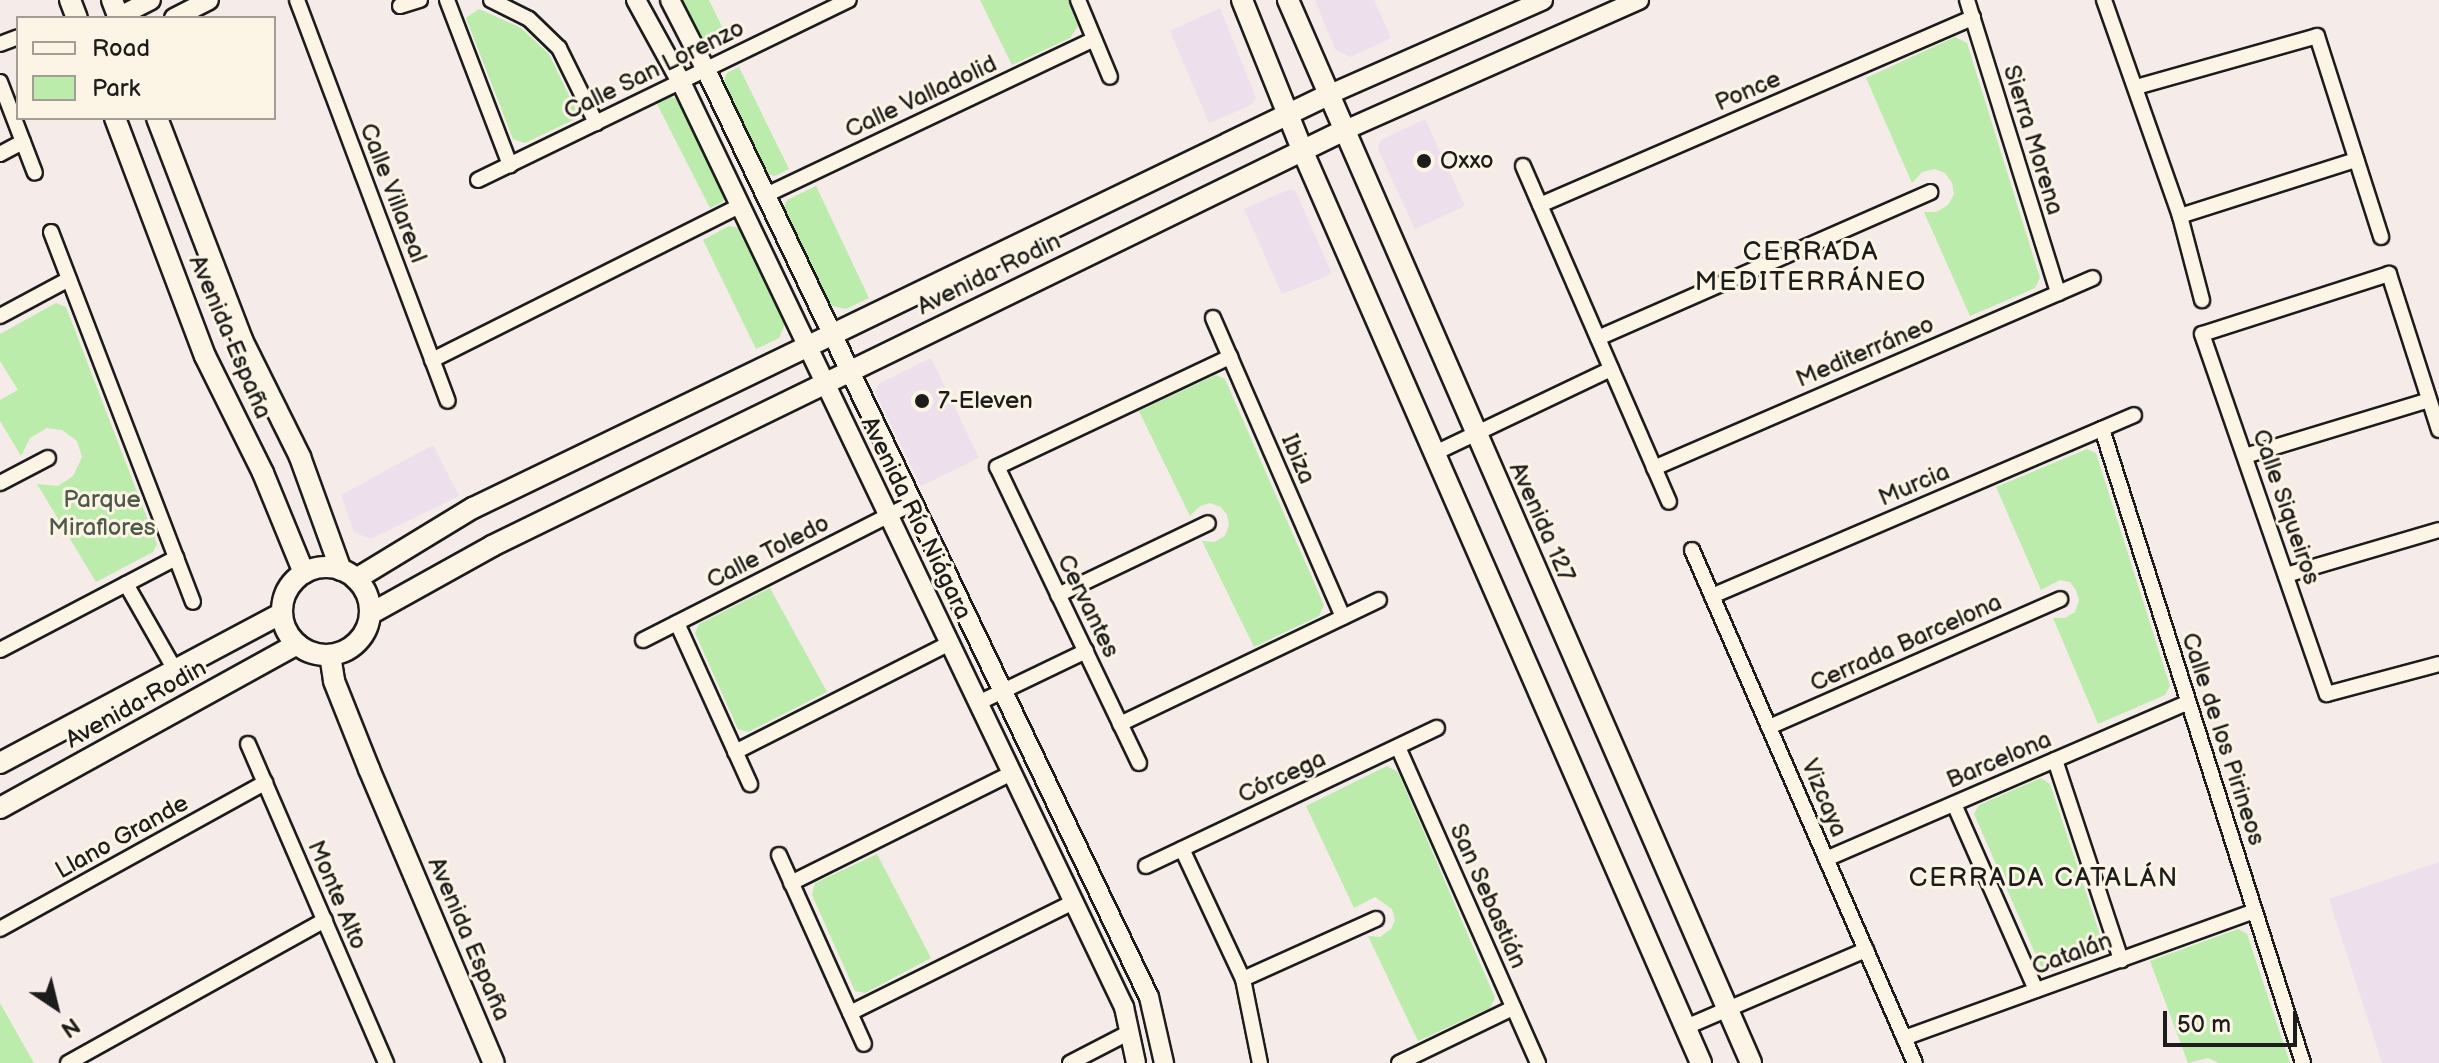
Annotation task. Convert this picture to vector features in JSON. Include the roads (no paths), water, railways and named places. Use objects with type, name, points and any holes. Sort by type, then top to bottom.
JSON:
[{"type":"main road","points":[[1242,0],[1303,152],[1701,1063]]},
{"type":"main road","name":"Avenida 127","points":[[1288,0],[1751,1063]]},
{"type":"main road","name":"Avenida Rodin","points":[[349,574],[473,508],[1328,95]]},
{"type":"main road","name":"Avenida España","points":[[116,120],[205,356],[263,473],[304,573]]},
{"type":"main road","name":"Avenida España","points":[[158,120],[242,340],[300,457],[349,574],[364,589],[370,614]]},
{"type":"main road","name":"Avenida Rodin","points":[[370,614],[492,546],[1343,131]]},
{"type":"main road","points":[[349,574],[329,567],[304,573],[288,590],[282,613],[289,635],[297,644],[318,655],[342,652],[361,638],[370,614]]},
{"type":"main road","name":"Avenida Rodin","points":[[0,763],[282,613]]},
{"type":"main road","name":"Avenida Rodin","points":[[0,808],[297,644]]},
{"type":"main road","name":"Avenida España","points":[[330,655],[334,681],[369,769],[494,1063]]},
{"type":"street","points":[[116,13],[151,0]]},
{"type":"street","points":[[178,16],[209,0]]},
{"type":"street","name":"Calle Villareal","points":[[297,0],[448,401]]},
{"type":"street","points":[[400,6],[420,0]]},
{"type":"street","points":[[447,0],[510,165]]},
{"type":"street","points":[[491,0],[529,19],[559,48],[596,123]]},
{"type":"street","name":"Avenida Río Niágara","points":[[636,0],[681,82],[1124,1007],[1136,1063]]},
{"type":"street","name":"Avenida Río Niágara","points":[[670,0],[1149,997],[1164,1063]]},
{"type":"street","name":"Calle San Lorenzo","points":[[478,180],[849,0]]},
{"type":"street","points":[[1078,0],[1110,77]]},
{"type":"street","name":"Avenida Rodin","points":[[1328,95],[1543,0]]},
{"type":"street","name":"Avenida Rodin","points":[[1343,131],[1639,0]]},
{"type":"street","name":"Sierra Morena","points":[[1967,0],[2058,293]]},
{"type":"street","points":[[2104,0],[2180,216],[2202,300]]},
{"type":"street","name":"Ponce","points":[[1540,205],[1973,18]]},
{"type":"street","points":[[2136,87],[2317,36],[2381,237]]},
{"type":"street","name":"Calle Valladolid","points":[[766,195],[1094,39]]},
{"type":"street","points":[[0,82],[35,173]]},
{"type":"street","points":[[0,154],[23,142]]},
{"type":"street","points":[[2180,216],[2356,160]]},
{"type":"street","points":[[1523,166],[1669,502]]},
{"type":"street","points":[[1598,338],[1930,192]]},
{"type":"street","points":[[432,360],[740,206]]},
{"type":"street","points":[[51,232],[193,602]]},
{"type":"street","name":"Calle Siqueiros","points":[[2429,400],[2389,274],[2202,334],[2327,694],[2439,664]]},
{"type":"street","name":"Mediterráneo","points":[[1654,468],[2093,278]]},
{"type":"street","points":[[0,316],[69,279]]},
{"type":"street","name":"Ibiza","points":[[1213,318],[1343,617]]},
{"type":"street","name":"Cervantes","points":[[1139,763],[997,467],[1230,357]]},
{"type":"street","points":[[1435,453],[1611,369]]},
{"type":"street","points":[[2245,456],[2429,400],[2439,430]]},
{"type":"street","name":"Murcia","points":[[1712,596],[2134,415]]},
{"type":"street","name":"Calle de los Pirineos","points":[[2102,429],[2303,1063]]},
{"type":"street","points":[[0,483],[48,458]]},
{"type":"street","name":"Calle Toledo","points":[[643,640],[913,503]]},
{"type":"street","points":[[1058,595],[1208,523]]},
{"type":"street","points":[[2286,575],[2439,530]]},
{"type":"street","name":"Vizcaya","points":[[1692,550],[1915,1063]]},
{"type":"street","points":[[0,650],[176,558]]},
{"type":"street","points":[[126,584],[175,670]]},
{"type":"street","name":"Cerrada Barcelona","points":[[1769,727],[2060,599]]},
{"type":"street","points":[[1120,724],[1379,600]]},
{"type":"street","points":[[677,623],[750,784]]},
{"type":"street","points":[[735,752],[950,643]]},
{"type":"street","points":[[978,703],[1086,651]]},
{"type":"street","name":"Barcelona","points":[[1826,859],[2188,702]]},
{"type":"street","name":"Córcega","points":[[1146,866],[1437,728]]},
{"type":"street","name":"Monte Alto","points":[[248,744],[325,920],[381,1061]]},
{"type":"street","name":"San Sebastián","points":[[1398,747],[1538,1063]]},
{"type":"street","points":[[2055,760],[2121,960]]},
{"type":"street","points":[[791,883],[1012,773]]},
{"type":"street","name":"Llano Grande","points":[[0,929],[265,783]]},
{"type":"street","points":[[1954,804],[2036,990]]},
{"type":"street","points":[[1182,849],[1243,979],[1260,1063]]},
{"type":"street","points":[[779,855],[864,1044]]},
{"type":"street","points":[[850,1013],[1074,902]]},
{"type":"street","name":"Catalán","points":[[1904,1038],[2255,911]]},
{"type":"street","points":[[1243,979],[1376,919]]},
{"type":"street","points":[[68,1063],[325,920]]},
{"type":"street","points":[[1686,1027],[1866,950]]},
{"type":"street","points":[[1399,1063],[1513,1008]]},
{"type":"street","points":[[1070,1063],[1130,1032]]},
{"type":"place","name":"Oxxo","points":[[1424,161]]},
{"type":"place","name":"7-Eleven","points":[[922,401]]},
{"type":"district","name":"CERRADA MEDITERRÁNEO","points":[[1811,268]]},
{"type":"district","name":"CERRADA CATALÁN","points":[[2044,879]]},
{"type":"park label","name":"Parque Miraflores","points":[[102,514]]}]
